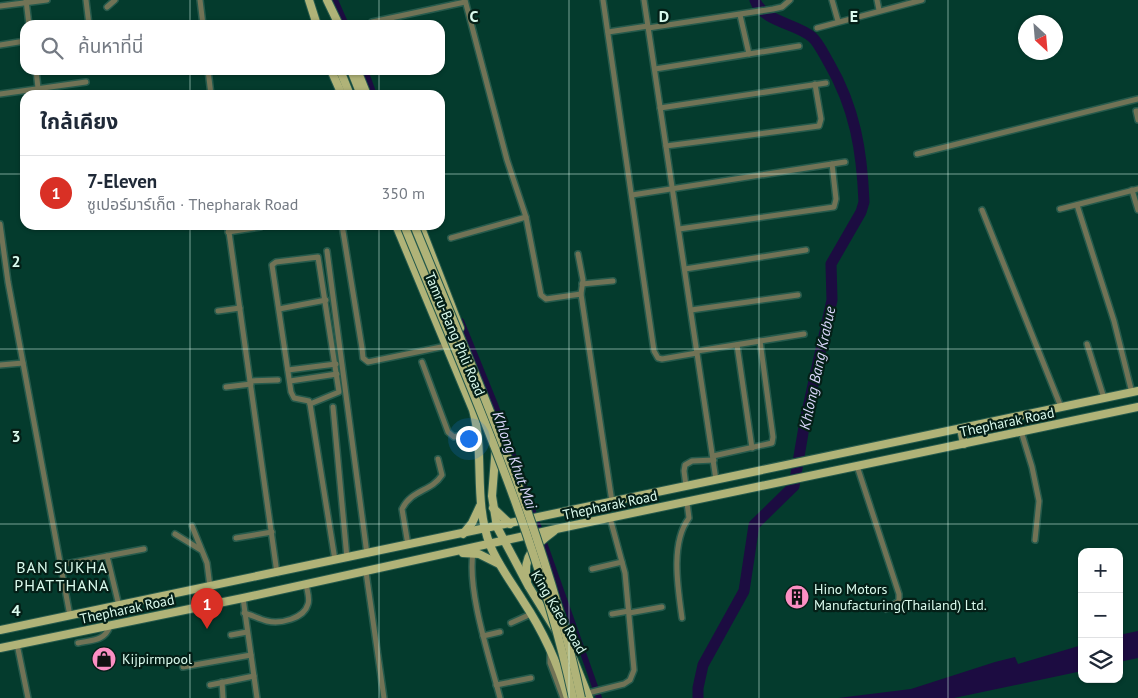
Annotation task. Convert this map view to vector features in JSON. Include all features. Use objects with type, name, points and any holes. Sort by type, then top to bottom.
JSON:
[{"type":"main road","points":[[309,0],[317,20]]},
{"type":"main road","points":[[327,0],[333,20]]},
{"type":"main road","points":[[327,0],[337,20]]},
{"type":"main road","points":[[333,75],[339,90]]},
{"type":"main road","points":[[342,75],[348,90]]},
{"type":"main road","points":[[353,75],[359,90]]},
{"type":"main road","points":[[359,75],[366,90]]},
{"type":"main road","name":"Tamru-Bang Phli Road","points":[[398,230],[468,395],[477,430],[480,454],[480,506],[490,544]]},
{"type":"main road","points":[[406,230],[508,480],[549,601],[573,698]]},
{"type":"main road","points":[[416,230],[525,505],[588,695]]},
{"type":"main road","name":"Tamru-Bang Phli Road","points":[[422,230],[494,417],[498,437],[493,477],[493,508],[497,527],[503,541]]},
{"type":"main road","name":"Thepharak Road","points":[[0,630],[408,546],[1135,392]]},
{"type":"main road","name":"Thepharak Road","points":[[0,648],[1138,407]]},
{"type":"main road","points":[[961,429],[964,444]]},
{"type":"main road","points":[[463,534],[472,523],[480,506]]},
{"type":"main road","points":[[493,508],[510,524]]},
{"type":"main road","points":[[529,587],[526,566],[530,552],[536,544],[556,529]]},
{"type":"main road","name":"King Kaeo Road","points":[[503,541],[529,587],[569,650],[588,695]]},
{"type":"main road","name":"King Kaeo Road","points":[[490,544],[500,565],[531,614],[550,650],[568,698]]},
{"type":"main road","points":[[451,552],[473,553],[500,565]]},
{"type":"street","points":[[0,6],[26,1],[47,0]]},
{"type":"street","points":[[86,0],[88,20]]},
{"type":"street","points":[[107,7],[115,0]]},
{"type":"street","points":[[200,0],[202,20]]},
{"type":"street","points":[[604,0],[655,355],[662,359],[738,344],[804,334]]},
{"type":"street","points":[[644,0],[716,480]]},
{"type":"street","points":[[608,32],[773,9],[782,7],[790,0]]},
{"type":"street","points":[[832,0],[838,21]]},
{"type":"street","points":[[876,0],[879,10]]},
{"type":"street","points":[[817,28],[920,0]]},
{"type":"street","points":[[26,1],[29,20]]},
{"type":"street","points":[[381,20],[465,1],[507,160],[526,217],[542,295],[546,299],[581,294]]},
{"type":"street","points":[[742,14],[750,54]]},
{"type":"street","points":[[0,45],[20,42]]},
{"type":"street","points":[[655,69],[799,46]]},
{"type":"street","points":[[37,75],[38,88]]},
{"type":"street","points":[[209,75],[210,90]]},
{"type":"street","points":[[25,90],[86,82]]},
{"type":"street","points":[[660,108],[826,83]]},
{"type":"street","points":[[666,146],[819,126],[822,119],[816,84]]},
{"type":"street","points":[[0,94],[20,91]]},
{"type":"street","points":[[917,154],[1138,99]]},
{"type":"street","points":[[1138,111],[1136,111],[1138,120]]},
{"type":"street","points":[[632,194],[845,162]]},
{"type":"street","points":[[679,229],[834,207],[836,199],[832,164]]},
{"type":"street","points":[[1060,209],[1135,190],[1138,210]]},
{"type":"street","points":[[1077,204],[1135,392]]},
{"type":"street","points":[[982,210],[1061,407]]},
{"type":"street","points":[[451,238],[526,217]]},
{"type":"street","points":[[0,224],[23,363],[70,616]]},
{"type":"street","points":[[241,230],[228,232],[277,572]]},
{"type":"street","points":[[343,230],[362,348],[366,361],[446,346]]},
{"type":"street","points":[[685,269],[806,250]]},
{"type":"street","points":[[327,251],[367,554]]},
{"type":"street","points":[[578,254],[582,284],[581,294],[612,502]]},
{"type":"street","points":[[310,404],[339,392],[318,257],[272,264],[294,398],[309,401],[310,404],[335,560]]},
{"type":"street","points":[[582,284],[613,282]]},
{"type":"street","points":[[690,310],[798,295]]},
{"type":"street","points":[[279,309],[326,300]]},
{"type":"street","points":[[218,311],[240,308]]},
{"type":"street","points":[[686,486],[685,465],[692,461],[714,458],[772,443],[773,437],[760,341]]},
{"type":"street","points":[[738,344],[752,448]]},
{"type":"street","points":[[1087,344],[1104,398]]},
{"type":"street","points":[[422,362],[448,432],[454,437],[477,430]]},
{"type":"street","points":[[0,366],[23,363]]},
{"type":"street","points":[[288,370],[336,364]]},
{"type":"street","points":[[290,381],[337,374]]},
{"type":"street","points":[[226,387],[278,380]]},
{"type":"street","points":[[333,408],[347,558]]},
{"type":"street","points":[[1021,432],[1032,467],[1039,501],[1035,540]]},
{"type":"street","points":[[408,546],[402,509],[413,494],[438,482],[442,475],[438,459]]},
{"type":"street","points":[[857,466],[898,594],[899,601],[886,609]]},
{"type":"street","points":[[682,618],[677,580],[677,548],[684,525],[689,518],[687,503]]},
{"type":"street","points":[[588,695],[603,688],[624,684],[630,680],[634,670],[622,562],[610,518]]},
{"type":"street","points":[[192,526],[207,563],[210,587]]},
{"type":"street","points":[[236,538],[272,532]]},
{"type":"street","points":[[175,534],[202,550]]},
{"type":"street","points":[[60,565],[144,549]]},
{"type":"street","points":[[473,553],[471,571],[483,636],[500,698]]},
{"type":"street","points":[[107,556],[119,606]]},
{"type":"street","points":[[592,569],[622,562]]},
{"type":"street","points":[[366,572],[384,698]]},
{"type":"street","points":[[244,613],[267,621],[278,622],[292,619],[305,610],[309,603],[306,584]]},
{"type":"street","points":[[243,598],[257,698]]},
{"type":"street","points":[[612,614],[662,607]]},
{"type":"street","points":[[511,623],[531,614]]},
{"type":"street","points":[[78,643],[103,638],[108,634],[110,626]]},
{"type":"street","points":[[231,635],[247,632]]},
{"type":"street","points":[[483,636],[500,632]]},
{"type":"street","points":[[17,644],[28,698]]},
{"type":"street","points":[[550,650],[550,662],[563,698]]},
{"type":"street","points":[[183,666],[251,655]]},
{"type":"street","points":[[210,685],[254,676]]},
{"type":"street","points":[[496,685],[531,678]]},
{"type":"street","points":[[222,682],[224,698]]},
{"type":"shaded area","points":[[1138,631],[1138,658],[1123,661],[1123,634]]},
{"type":"shaded area","points":[[1078,646],[1078,672],[954,698],[838,698],[911,689],[1015,657],[1018,664]]},
{"type":"waterway","name":"Khlong Khut Mai","points":[[335,0],[344,20]]},
{"type":"waterway","name":"Khlong Bang Krabue","points":[[698,698],[703,665],[744,591],[754,525],[794,486],[805,421],[832,300],[831,264],[861,212],[864,202],[856,130],[845,97],[829,63],[812,37],[797,28],[772,18],[759,7],[755,0]]},
{"type":"waterway","name":"Khlong Khut Mai","points":[[367,75],[372,90]]},
{"type":"waterway","name":"Khlong Khut Mai","points":[[461,321],[496,407],[599,698]]},
{"type":"place","name":"Hino Motors Manufacturing(Thailand) Ltd.","points":[[797,597]]},
{"type":"place","name":"7-Eleven","points":[[207,629]]},
{"type":"place","name":"Kijpirmpool","points":[[104,659]]},
{"type":"district","name":"BAN SUKHA PHATTHANA","points":[[62,576]]}]
